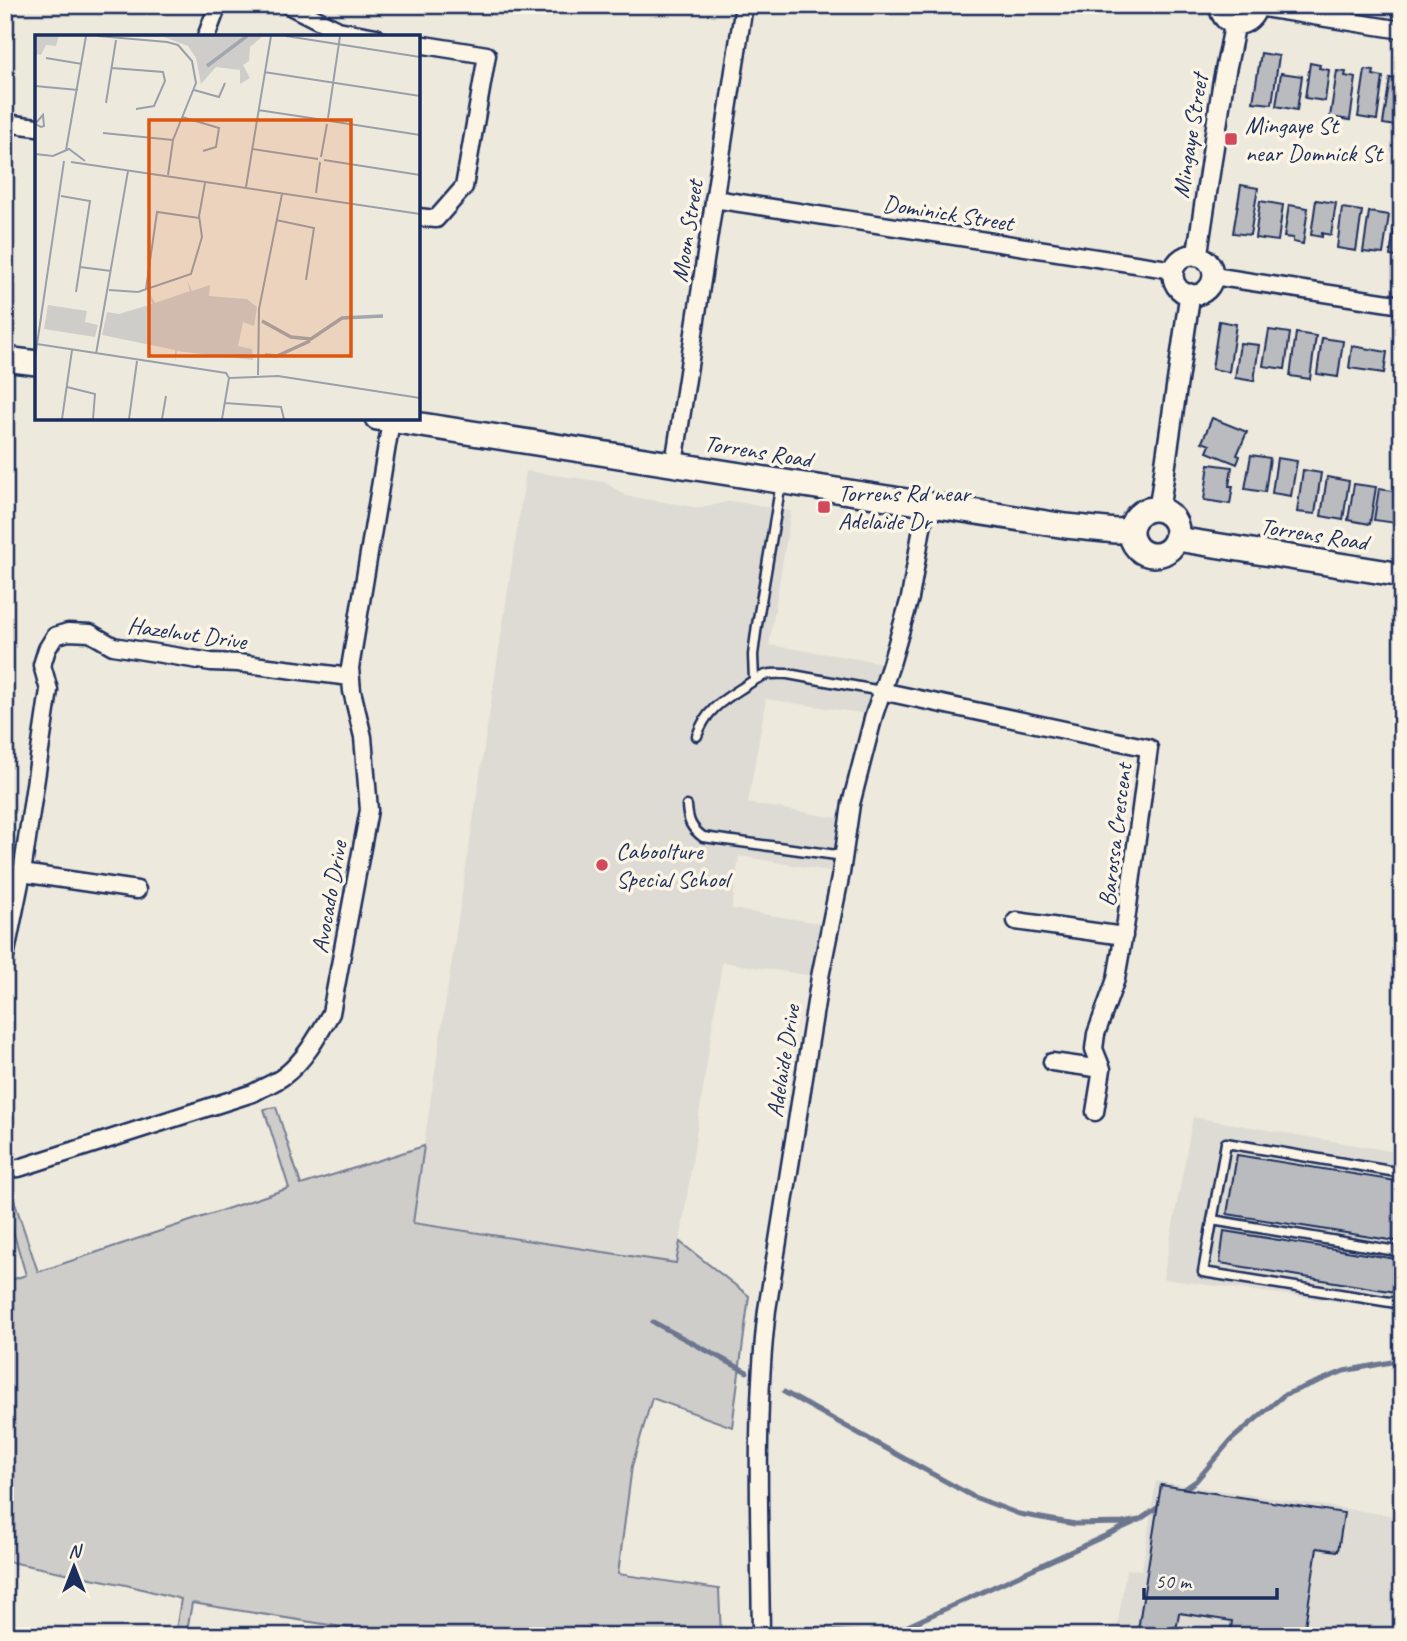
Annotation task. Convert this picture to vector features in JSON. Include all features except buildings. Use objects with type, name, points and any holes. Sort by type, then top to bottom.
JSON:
[{"type":"main road","points":[[5,359],[35,363]]},
{"type":"main road","name":"Torrens Road","points":[[390,420],[1066,526],[1131,530]]},
{"type":"main road","points":[[1159,509],[1166,512],[1176,523],[1177,539],[1168,551],[1153,556],[1134,544],[1131,530],[1133,522],[1143,512],[1159,509]]},
{"type":"main road","name":"Torrens Road","points":[[1177,539],[1402,575]]},
{"type":"street","points":[[207,35],[218,5]]},
{"type":"street","points":[[288,5],[338,30],[365,35]]},
{"type":"street","name":"Moon Street","points":[[674,464],[744,5]]},
{"type":"street","points":[[1219,5],[1225,20],[1234,24],[1247,22],[1257,6],[1402,30]]},
{"type":"street","name":"Mingaye Street","points":[[1197,256],[1234,24]]},
{"type":"street","points":[[420,44],[487,55],[464,187],[436,219],[420,217]]},
{"type":"street","points":[[5,123],[35,127]]},
{"type":"street","name":"Dominick Street","points":[[714,199],[1174,270]]},
{"type":"street","points":[[1197,256],[1210,264],[1213,276],[1205,290],[1190,294],[1177,285],[1174,270],[1184,257],[1197,256]]},
{"type":"street","points":[[1213,276],[1402,305]]},
{"type":"street","points":[[1159,509],[1190,294]]},
{"type":"street","name":"Avocado Drive","points":[[5,1169],[19,1168],[253,1093],[282,1078],[295,1066],[315,1042],[331,1013],[369,810],[363,737],[350,668],[384,420]]},
{"type":"street","name":"Adelaide Drive","points":[[761,1636],[760,1415],[764,1337],[820,977],[832,925],[851,804],[909,598],[926,504]]},
{"type":"street","name":"Hazelnut Drive","points":[[5,957],[22,873],[49,690],[43,665],[47,649],[55,636],[68,632],[90,633],[113,646],[211,662],[350,677]]},
{"type":"street","name":"Barossa Crescent","points":[[881,691],[1149,747],[1124,936],[1116,979],[1096,1034],[1094,1049],[1102,1069],[1095,1112]]},
{"type":"street","points":[[22,873],[137,890]]},
{"type":"street","points":[[1016,921],[1124,936]]},
{"type":"street","points":[[1052,1062],[1102,1069]]},
{"type":"lane","points":[[754,680],[753,654],[781,482]]},
{"type":"lane","points":[[698,736],[701,723],[723,699],[765,675],[788,674],[881,691]]},
{"type":"lane","points":[[687,806],[689,823],[702,837],[844,856]]},
{"type":"lane","points":[[1402,1173],[1226,1143],[1203,1272],[1402,1304]]},
{"type":"lane","points":[[1212,1220],[1402,1252]]},
{"type":"shaded area","name":"Caboolture Special School","points":[[526,471],[605,482],[626,496],[701,508],[730,501],[791,511],[769,645],[891,664],[874,715],[766,699],[748,803],[849,820],[841,873],[739,856],[732,909],[832,925],[820,977],[722,962],[677,1263],[412,1223]]},
{"type":"shaded area","points":[[276,1107],[301,1185],[424,1146],[413,1223],[676,1263],[680,1242],[749,1296],[732,1427],[652,1398],[632,1466],[618,1574],[719,1589],[721,1636],[415,1636],[192,1603],[186,1636],[175,1636],[181,1599],[5,1561],[5,1282],[26,1275],[5,1204],[5,1195],[12,1194],[38,1272],[289,1188],[264,1109]]},
{"type":"shaded area","points":[[1193,1117],[1402,1153],[1402,1310],[1163,1279]]},
{"type":"shaded area","points":[[1156,1481],[1402,1517],[1402,1636],[1116,1636],[1126,1569],[1142,1570]]},
{"type":"waterway","points":[[653,1322],[747,1372]]},
{"type":"waterway","points":[[1180,1492],[1196,1481],[1231,1440],[1284,1395],[1344,1371],[1402,1360]]},
{"type":"waterway","points":[[784,1392],[974,1497],[1019,1514],[1075,1524],[1123,1523],[1139,1520],[1163,1504]]},
{"type":"waterway","points":[[807,1630],[888,1635],[1133,1523]]},
{"type":"place","name":"Mingaye St near Domnick St","points":[[1231,139]]},
{"type":"place","name":"Torrens Rd near Adelaide Dr","points":[[824,507]]},
{"type":"place","name":"Caboolture Special School","points":[[602,865]]}]
